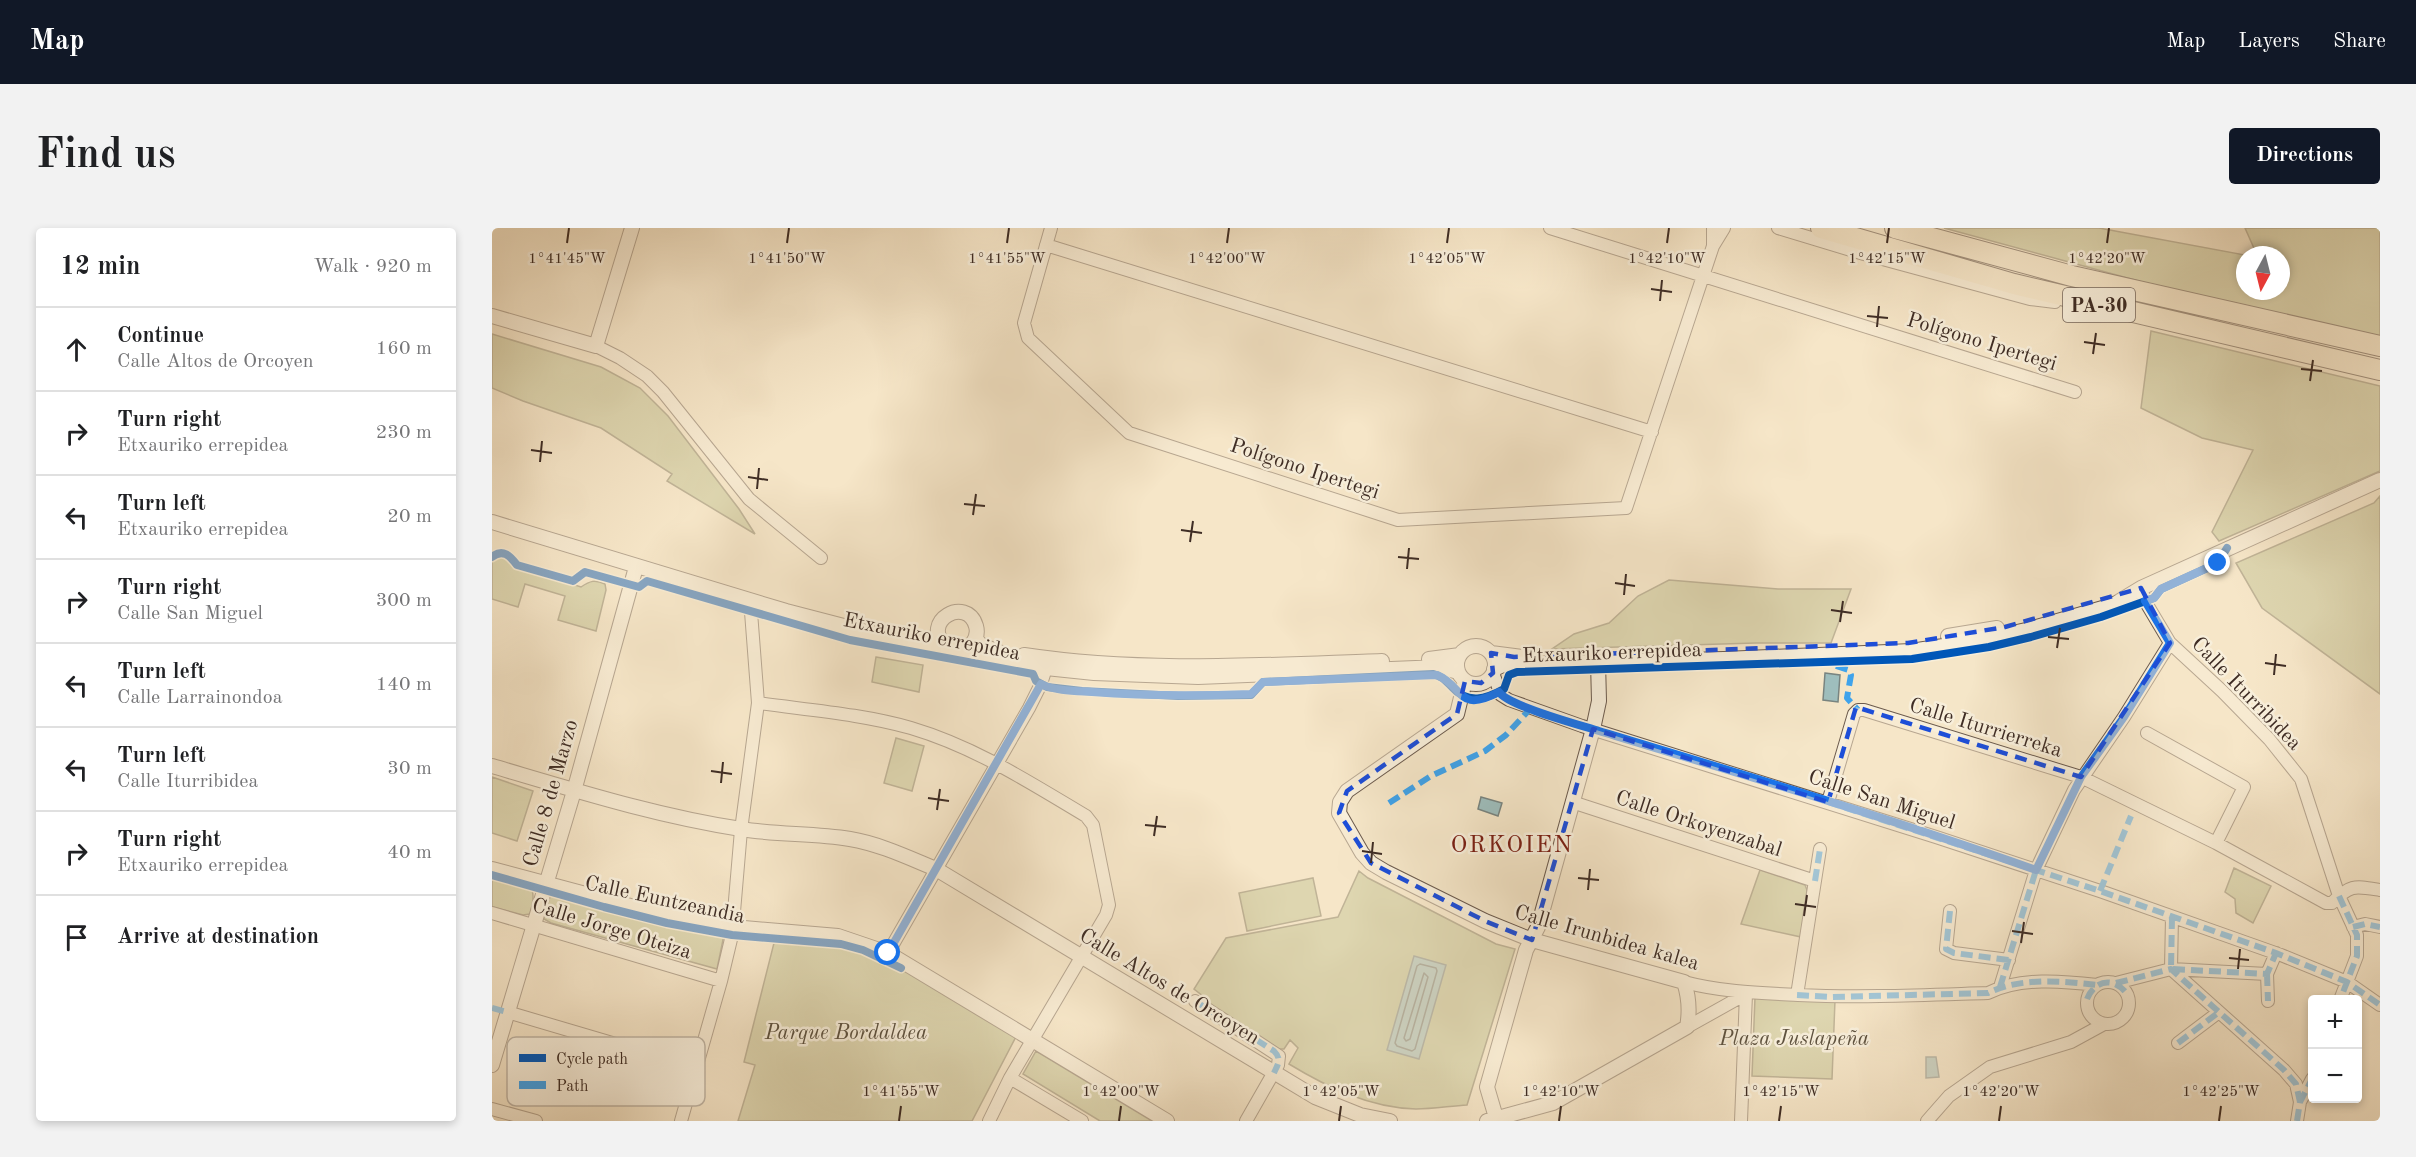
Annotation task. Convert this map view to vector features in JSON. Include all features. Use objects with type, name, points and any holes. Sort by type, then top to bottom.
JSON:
[{"type":"highway","name":"PA-30","points":[[1821,228],[2014,285],[2380,370]]},
{"type":"highway","name":"PA-30","points":[[1895,228],[2072,276],[2380,346]]},
{"type":"street","points":[[596,346],[632,228]]},
{"type":"street","name":"Polígono Ipertegi","points":[[1051,228],[1024,323],[1028,338],[1129,433],[1398,520],[1626,508],[1713,246],[1724,228]]},
{"type":"street","name":"Polígono Ipertegi","points":[[1550,228],[2075,392]]},
{"type":"street","name":"Polígono Ipertegi","points":[[1713,228],[1713,246]]},
{"type":"street","points":[[1778,228],[2030,299],[2116,309]]},
{"type":"street","points":[[1046,245],[1652,432]]},
{"type":"street","points":[[492,316],[596,346],[647,375],[749,499],[821,558]]},
{"type":"street","name":"Etxauriko errepidea","points":[[1494,671],[1503,665],[1911,651],[1976,641],[2026,630],[2113,605],[2141,588],[2380,480]]},
{"type":"street","name":"Etxauriko errepidea","points":[[492,522],[755,602],[863,631],[1046,668],[1198,678],[1440,667],[1461,676]]},
{"type":"street","name":"Calle 8 de Marzo","points":[[492,1065],[636,567]]},
{"type":"street","name":"Etxauriko errepidea","points":[[1491,653],[1514,657],[1908,643],[2005,627],[2141,588]]},
{"type":"street","name":"Calle Iturribidea","points":[[2141,588],[2145,601],[2170,643],[2269,739],[2301,779],[2339,896],[2356,935],[2357,956],[2342,995]]},
{"type":"street","points":[[705,1039],[733,927],[741,830],[758,703],[751,612],[755,602]]},
{"type":"street","points":[[962,612],[976,624],[976,639],[968,647],[951,649],[939,638],[938,626],[950,613],[962,612]]},
{"type":"street","name":"Etxauriko errepidea","points":[[907,639],[938,626]]},
{"type":"street","name":"Etxauriko errepidea","points":[[976,639],[981,645],[994,651],[1117,665],[1177,667],[1432,659],[1460,655]]},
{"type":"street","points":[[2000,987],[2036,870],[2081,777],[2124,717],[2170,643]]},
{"type":"street","points":[[1469,647],[1486,649],[1491,653],[1494,671],[1481,683],[1461,676],[1457,666],[1460,655],[1469,647]]},
{"type":"street","points":[[1598,662],[1599,701],[1593,729],[1538,927],[1524,955],[1487,1087],[1494,1120],[1553,1103],[1746,994]]},
{"type":"street","points":[[888,953],[1029,708],[1046,668]]},
{"type":"street","name":"Calle San Miguel","points":[[1494,671],[1501,695],[1509,700],[1593,729],[1828,802],[2172,916],[2276,953],[2347,982],[2380,1005]]},
{"type":"street","name":"Calle Irunbidea kalea","points":[[1461,676],[1457,714],[1347,791],[1340,802],[1339,813],[1362,853],[1371,863],[1485,921],[1532,940],[1684,982],[1720,991],[1746,994],[1832,997],[1988,993],[2000,987],[2015,984],[2072,982],[2097,986]]},
{"type":"street","points":[[758,703],[909,728],[945,740],[998,763],[1086,816],[1093,825],[1109,905],[1106,915],[1010,1078],[989,1121]]},
{"type":"street","name":"Calle Iturrierreka","points":[[1828,802],[1854,714],[1858,710],[1864,710],[2081,777],[2216,843],[2326,903],[2332,903],[2349,888],[2380,890]]},
{"type":"street","points":[[2147,733],[2244,787],[2216,843]]},
{"type":"street","name":"Calle Altos de Orcoyen","points":[[492,766],[573,791],[685,819],[741,830],[853,839],[883,847],[936,869],[1315,1098],[1360,1115],[1390,1121]]},
{"type":"street","name":"Calle Orkoyenzabal","points":[[1572,802],[1815,881]]},
{"type":"street","points":[[1797,995],[1820,849]]},
{"type":"street","name":"Calle Euntzeandia","points":[[492,869],[638,909],[733,927],[838,936],[888,953],[1167,1121]]},
{"type":"street","points":[[1950,911],[1946,950],[2009,960]]},
{"type":"street","name":"Calle Jorge Oteiza","points":[[492,913],[721,981]]},
{"type":"street","points":[[2172,916],[2171,969],[2284,1070],[2296,1084],[2300,1102]]},
{"type":"street","points":[[2353,927],[2365,924],[2380,927]]},
{"type":"street","points":[[2268,1001],[2267,974],[2276,953]]},
{"type":"street","points":[[2104,1024],[2092,1016],[2087,1006],[2089,994],[2097,986],[2109,982],[2116,983],[2171,969],[2267,974]]},
{"type":"street","points":[[1684,982],[1688,996],[1687,1028]]},
{"type":"street","points":[[1927,1121],[1949,1096],[1990,1067],[2071,1042],[2104,1024],[2121,1020],[2129,1009],[2127,994],[2116,983]]},
{"type":"street","points":[[1741,1121],[1746,994]]},
{"type":"street","points":[[1195,1001],[1279,1056],[1280,1060],[1274,1073],[1246,1121]]},
{"type":"street","points":[[507,1012],[592,1037]]},
{"type":"street","points":[[2178,1043],[2219,1012]]},
{"type":"street","points":[[1010,1078],[1082,1121]]},
{"type":"street","points":[[2297,1121],[2300,1102],[2308,1088]]},
{"type":"street","points":[[681,1121],[686,1106]]},
{"type":"street","points":[[492,1109],[536,1121]]},
{"type":"highlighted area","points":[[2141,588],[2170,643],[2081,777],[1856,707],[1828,802],[1593,729],[1532,940],[1485,921],[1371,863],[1339,813],[1347,791],[1457,714],[1465,681],[1481,683],[1493,673],[1491,653],[1514,657],[1908,643],[2005,627]]},
{"type":"green space","points":[[1944,228],[2099,228],[2236,253],[2236,300],[2290,300],[2290,246],[2253,246],[2245,228],[2380,228],[2380,337],[2157,286]]},
{"type":"green space","points":[[2151,331],[2380,386],[2380,471],[2219,541],[2212,532],[2253,450],[2202,438],[2141,408]]},
{"type":"green space","points":[[492,334],[601,367],[640,388],[668,416],[739,509],[755,534],[667,481],[672,474],[601,428],[492,388]]},
{"type":"green space","points":[[2380,496],[2380,694],[2262,608],[2236,563],[2374,503]]},
{"type":"green space","points":[[504,555],[511,560],[513,566],[581,587],[593,581],[605,584],[606,590],[596,631],[558,620],[565,596],[525,584],[518,607],[492,599],[492,560],[493,557]]},
{"type":"green space","points":[[1669,580],[1778,589],[1851,589],[1831,643],[1552,649],[1574,634],[1609,623],[1638,596]]},
{"type":"green space","points":[[876,657],[923,665],[919,692],[872,682]]},
{"type":"green space","points":[[896,738],[924,746],[912,791],[884,783]]},
{"type":"green space","points":[[492,777],[533,791],[517,841],[492,833]]},
{"type":"green space","points":[[2234,868],[2271,886],[2253,923],[2236,913],[2235,899],[2225,892]]},
{"type":"green space","points":[[1760,870],[1805,885],[1807,890],[1801,937],[1741,924]]},
{"type":"green space","points":[[1359,871],[1368,878],[1496,944],[1515,949],[1467,1105],[1422,1109],[1399,1108],[1350,1095],[1318,1081],[1289,1064],[1298,1048],[1290,1040],[1284,1049],[1279,1049],[1206,1004],[1208,1000],[1194,989],[1226,938],[1338,917]]},
{"type":"green space","points":[[492,873],[520,880],[531,887],[533,902],[530,914],[523,915],[492,907]]},
{"type":"green space","points":[[1313,878],[1321,916],[1247,931],[1239,893]]},
{"type":"green space","points":[[551,890],[720,930],[724,935],[717,969],[551,923],[544,919],[542,913]]},
{"type":"green space","name":"Parque Bordaldea","points":[[777,931],[888,953],[1019,1031],[972,1121],[738,1121],[755,1065],[744,1062]]},
{"type":"green space","name":"Plaza Juslapeña","points":[[1755,997],[1835,1000],[1832,1079],[1752,1076]]},
{"type":"green space","points":[[1036,1051],[1152,1121],[1100,1121],[1023,1074]]},
{"type":"water","points":[[1825,673],[1840,675],[1838,702],[1823,700]]},
{"type":"water","points":[[1481,797],[1502,803],[1498,816],[1478,809]]},
{"type":"water","points":[[1414,956],[1446,965],[1419,1059],[1387,1050]]},
{"type":"water","points":[[1926,1057],[1936,1057],[1939,1077],[1926,1078]]},
{"type":"marked path","points":[[1836,666],[1849,670],[1851,675],[1847,698],[1858,710]]},
{"type":"marked path","points":[[1389,803],[1431,776],[1485,751],[1506,735],[1531,708]]},
{"type":"marked path","points":[[2000,987],[2036,870],[2081,777]]},
{"type":"marked path","points":[[1828,802],[2100,891],[2276,953],[2347,982],[2380,1005]]},
{"type":"marked path","points":[[2100,891],[2131,816]]},
{"type":"marked path","points":[[1815,881],[1820,849]]},
{"type":"marked path","points":[[2339,896],[2357,935],[2357,956],[2342,995]]},
{"type":"marked path","points":[[1950,911],[1946,949],[1954,953],[2009,960]]},
{"type":"marked path","points":[[2172,917],[2171,969],[2267,974],[2276,953]]},
{"type":"marked path","points":[[2353,927],[2365,924],[2380,927]]},
{"type":"marked path","points":[[2116,983],[2171,969],[2284,1070],[2296,1084],[2300,1102]]},
{"type":"marked path","points":[[2267,974],[2268,1001]]},
{"type":"marked path","points":[[1797,995],[1832,997],[1988,993],[2028,982],[2070,982],[2097,985]]},
{"type":"marked path","points":[[2087,999],[2095,987],[2105,983],[2117,985],[2127,994]]},
{"type":"marked path","points":[[1195,1001],[1274,1051],[1279,1059],[1274,1073]]},
{"type":"marked path","points":[[492,1008],[507,1012]]},
{"type":"marked path","points":[[2178,1043],[2219,1012]]},
{"type":"marked path","points":[[2297,1121],[2300,1102],[2308,1087]]},
{"type":"cycle path","points":[[492,557],[503,553],[517,565],[573,581],[585,572],[639,587],[647,581],[850,640],[1033,674],[1036,681],[1047,687],[1178,696],[1251,695],[1263,682],[1433,674],[1444,679],[1464,696],[1484,698],[1504,689],[1509,675],[1517,672],[1912,659],[1989,647],[2101,617],[2154,598],[2161,589],[2218,563],[2227,548]]},
{"type":"cycle path","points":[[492,875],[667,923],[732,935],[841,944],[863,950],[901,968]]},
{"type":"district","name":"ORKOIEN","points":[[1512,844]]},
{"type":"route","points":[[888,953],[1041,684],[1054,688],[1116,694],[1215,696],[1251,694],[1263,682],[1433,674],[1443,677],[1456,692],[1469,699],[1487,698],[1499,692],[1509,700],[1582,726],[2036,870],[2081,777],[2124,717],[2170,643],[2145,601],[2154,598],[2157,591],[2218,563]]}]
